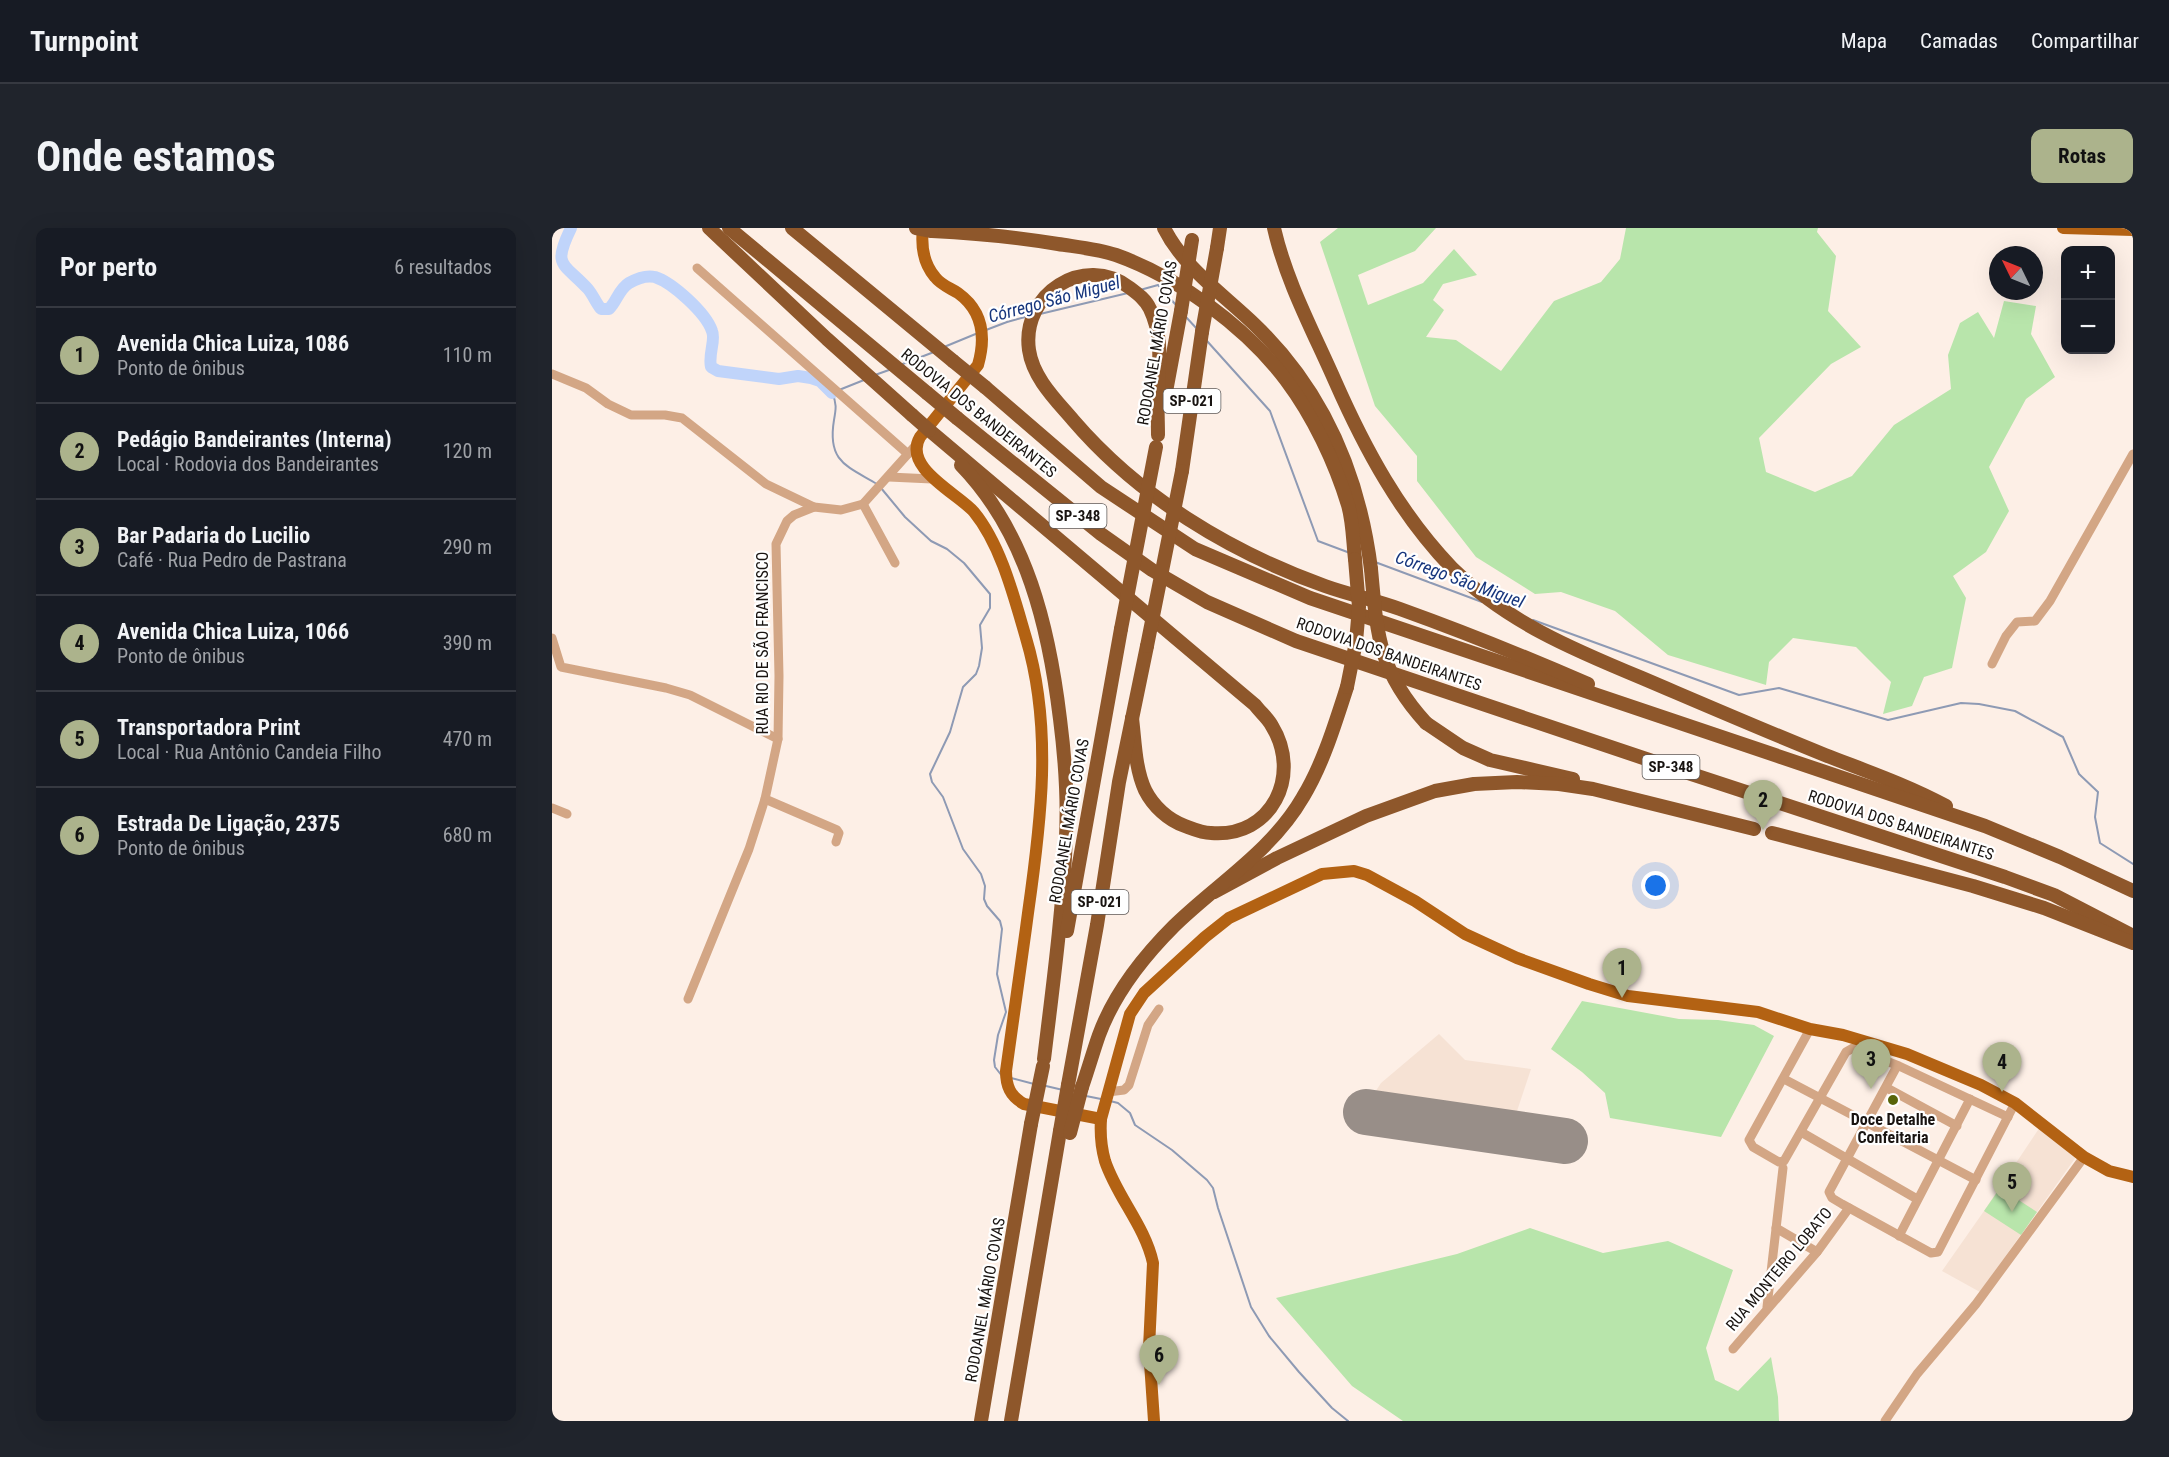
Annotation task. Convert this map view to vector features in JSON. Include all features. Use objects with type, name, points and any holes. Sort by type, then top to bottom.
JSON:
[{"type":"highway","points":[[709,228],[940,441],[969,473],[984,494],[1010,534],[1023,560],[1038,600],[1047,635],[1055,680],[1066,777],[1066,838],[1059,933],[1043,1062]]},
{"type":"highway","name":"RODOVIA DOS BANDEIRANTES","points":[[729,228],[957,418],[1101,534],[1152,570],[1207,602],[1296,641],[2005,877],[2054,896],[2133,936]]},
{"type":"highway","name":"RODOVIA DOS BANDEIRANTES","points":[[792,228],[985,387],[1101,487],[1195,549],[1310,598],[1986,826],[2133,891]]},
{"type":"highway","points":[[916,228],[1011,236],[1116,255],[1165,278],[1213,309],[1244,334],[1286,379],[1326,448],[1349,507],[1359,607],[1356,642],[1347,687],[1328,744],[1304,797],[1279,831],[1176,925],[1135,971],[1111,1010],[1100,1034],[1065,1132]]},
{"type":"highway","points":[[1164,228],[1179,251],[1200,275],[1255,325],[1293,367],[1321,408],[1342,449],[1359,501],[1371,569],[1376,629],[1383,656],[1396,686],[1410,706],[1426,723],[1463,748],[1490,760],[1574,779],[1593,789]]},
{"type":"highway","name":"SP-021","points":[[1011,1421],[1049,1194],[1065,1132],[1068,1085],[1097,925],[1119,782],[1182,471],[1220,228]]},
{"type":"highway","points":[[1274,228],[1279,250],[1294,288],[1347,409],[1391,491],[1423,535],[1453,569],[1478,590],[1520,621],[1593,658],[1918,791],[1986,826]]},
{"type":"highway","name":"RODOANEL MÁRIO COVAS","points":[[981,1421],[1031,1124],[1181,311],[1193,234]]},
{"type":"highway","points":[[1157,441],[1159,335],[1150,307],[1140,295],[1121,281],[1105,276],[1088,275],[1066,281],[1053,289],[1040,302],[1032,316],[1029,333],[1029,351],[1036,371],[1047,390],[1081,430],[1124,471],[1186,518],[1233,547],[1324,586],[1399,609],[1493,645],[1678,723]]},
{"type":"highway","points":[[940,441],[1255,705],[1272,725],[1282,748],[1283,776],[1277,798],[1267,812],[1244,829],[1212,834],[1177,823],[1161,812],[1146,792],[1138,771],[1132,718]]},
{"type":"highway","points":[[1214,892],[1335,830],[1399,803],[1435,791],[1474,784],[1517,782],[1559,784],[1593,789],[1754,829]]},
{"type":"highway","points":[[1772,833],[1972,886],[2044,908],[2120,940],[2133,943]]},
{"type":"main road","points":[[2063,228],[2133,230]]},
{"type":"main road","points":[[927,229],[923,254],[929,268],[940,283],[958,294],[972,307],[980,321],[983,337],[978,365],[912,449],[933,479],[963,501],[986,530],[1012,592],[1030,651],[1037,689],[1042,739],[1040,828],[1006,1071],[1007,1086],[1024,1104],[1101,1119]]},
{"type":"main road","points":[[1154,1421],[1149,1348],[1153,1263],[1142,1233],[1106,1164],[1102,1147],[1101,1119],[1130,1014],[1144,993],[1229,918],[1322,874],[1354,871],[1367,875],[1431,910],[1465,934],[1517,958],[1588,984],[1628,996],[1758,1012],[1810,1029],[1859,1039],[1907,1054],[1981,1085],[2016,1103],[2084,1157],[2109,1171],[2133,1178]]},
{"type":"street","points":[[552,374],[586,388],[608,404],[631,415],[665,415],[682,418],[766,484],[814,507],[841,510],[863,504],[912,449],[698,268]]},
{"type":"street","points":[[1992,664],[2012,627],[2017,622],[2035,621],[2050,601],[2133,454]]},
{"type":"street","points":[[889,477],[933,479]]},
{"type":"street","points":[[863,504],[895,563]]},
{"type":"street","name":"RUA RIO DE SÃO FRANCISCO","points":[[688,999],[749,849],[765,799],[778,739],[777,544],[787,521],[794,515],[814,507]]},
{"type":"street","points":[[552,638],[561,667],[690,695],[778,739]]},
{"type":"street","points":[[765,799],[837,830],[839,834],[836,843]]},
{"type":"street","points":[[552,808],[567,814]]},
{"type":"street","points":[[1108,1092],[1124,1090],[1129,1085],[1148,1025],[1159,1009]]},
{"type":"street","points":[[1810,1029],[1749,1140],[1753,1147],[1781,1162],[1821,1098],[1842,1058],[1849,1049],[1853,1048],[2008,1117]]},
{"type":"street","points":[[1897,1066],[1829,1192],[1832,1198],[1930,1253],[1938,1252],[2016,1103]]},
{"type":"street","points":[[1784,1079],[1976,1180]]},
{"type":"street","points":[[1887,1088],[1957,1126]]},
{"type":"street","points":[[1899,1236],[1971,1099]]},
{"type":"street","points":[[1801,1132],[1917,1199]]},
{"type":"street","points":[[1885,1421],[1917,1374],[1976,1304],[2084,1157]]},
{"type":"street","points":[[1767,1307],[1783,1168]]},
{"type":"street","name":"RUA MONTEIRO LOBATO","points":[[1733,1349],[1817,1252],[1849,1208]]},
{"type":"street","points":[[1776,1228],[1817,1252]]},
{"type":"shaded area","points":[[1439,1034],[1465,1060],[1531,1069],[1513,1123],[1566,1132],[1565,1150],[1365,1122],[1368,1103],[1381,1083]]},
{"type":"shaded area","points":[[2040,1127],[2076,1157],[1980,1292],[1942,1271]]},
{"type":"green space","points":[[1338,228],[1436,228],[1415,251],[1358,275],[1368,305],[1423,283],[1454,249],[1477,275],[1443,284],[1433,300],[1444,310],[1426,337],[1456,340],[1501,371],[1554,301],[1601,282],[1620,259],[1626,228],[1818,228],[1817,232],[1836,256],[1828,311],[1861,347],[1831,364],[1759,438],[1766,472],[1815,492],[1852,476],[1894,425],[1951,389],[1948,355],[1960,323],[1978,312],[1994,338],[2004,301],[2036,306],[2031,334],[2055,377],[2026,399],[1989,467],[2009,511],[1986,552],[1953,576],[1966,598],[1952,668],[1924,677],[1912,706],[1883,714],[1891,682],[1856,647],[1793,638],[1769,662],[1766,685],[1668,655],[1615,611],[1561,592],[1535,594],[1476,557],[1417,481],[1417,456],[1375,406],[1320,242]]},
{"type":"green space","points":[[1582,1001],[1679,1019],[1718,1020],[1754,1025],[1774,1036],[1721,1137],[1610,1118],[1605,1093],[1551,1049]]},
{"type":"green space","points":[[2000,1188],[2037,1212],[2021,1235],[1984,1211]]},
{"type":"green space","points":[[1530,1228],[1603,1253],[1668,1241],[1733,1270],[1706,1348],[1715,1380],[1738,1391],[1771,1357],[1778,1397],[1779,1421],[1403,1421],[1352,1386],[1276,1298],[1457,1254]]},
{"type":"waterway","points":[[571,228],[562,250],[563,263],[588,289],[601,309],[609,309],[629,283],[641,278],[655,277],[671,285],[709,324],[713,335],[711,367],[718,371],[779,379],[798,376],[811,378],[820,381],[832,393]]},
{"type":"waterway","name":"Córrego São Miguel","points":[[1140,290],[1158,285],[1176,305]]},
{"type":"waterway","name":"Córrego São Miguel","points":[[1040,314],[1128,293]]},
{"type":"waterway","name":"Córrego São Miguel","points":[[986,330],[1029,316]]},
{"type":"waterway","name":"Córrego São Miguel","points":[[1185,316],[1198,330]]},
{"type":"waterway","name":"Córrego São Miguel","points":[[944,347],[978,333]]},
{"type":"waterway","name":"Córrego São Miguel","points":[[1207,341],[1270,411],[1318,541],[1350,553]]},
{"type":"waterway","name":"Córrego São Miguel","points":[[900,365],[934,352]]},
{"type":"waterway","name":"Córrego São Miguel","points":[[875,375],[889,370]]},
{"type":"waterway","name":"Córrego São Miguel","points":[[839,390],[864,380]]},
{"type":"waterway","points":[[833,392],[836,406],[833,434],[837,454],[848,467],[877,484]]},
{"type":"waterway","points":[[881,488],[905,517],[931,541],[947,549],[964,563],[990,594],[990,608],[980,625],[982,648],[979,666],[976,674],[963,687],[950,732],[930,774],[932,782],[943,797],[963,849],[981,874],[985,886],[984,899],[1000,921],[1002,929],[997,974],[1006,1012],[998,1035],[994,1060],[995,1067],[1002,1076]]},
{"type":"waterway","name":"Córrego São Miguel","points":[[1375,562],[1482,602]]},
{"type":"waterway","name":"Córrego São Miguel","points":[[1533,620],[1739,695],[1779,688],[1888,720],[1961,703],[2015,711],[2063,737],[2079,774],[2098,792],[2095,817],[2100,843],[2133,864]]},
{"type":"waterway","points":[[1011,1078],[1034,1084]]},
{"type":"waterway","points":[[1046,1086],[1063,1090]]},
{"type":"waterway","points":[[1086,1096],[1101,1099]]},
{"type":"waterway","points":[[1110,1101],[1118,1103],[1130,1113],[1135,1125],[1172,1150],[1213,1188],[1251,1307],[1269,1336],[1299,1372],[1332,1408],[1348,1421]]},
{"type":"runway","points":[[1366,1112],[1565,1141]]},
{"type":"place","name":"Pedágio Bandeirantes (Interna)","points":[[1763,830]]},
{"type":"place","name":"Avenida Chica Luiza, 1086","points":[[1622,998]]},
{"type":"place","name":"Bar Padaria do Lucilio","points":[[1871,1089]]},
{"type":"place","name":"Avenida Chica Luiza, 1066","points":[[2002,1092]]},
{"type":"place","name":"Doce Detalhe Confeitaria","points":[[1893,1100]]},
{"type":"place","name":"Transportadora Print","points":[[2012,1212]]},
{"type":"place","name":"Estrada De Ligação, 2375","points":[[1159,1385]]}]
